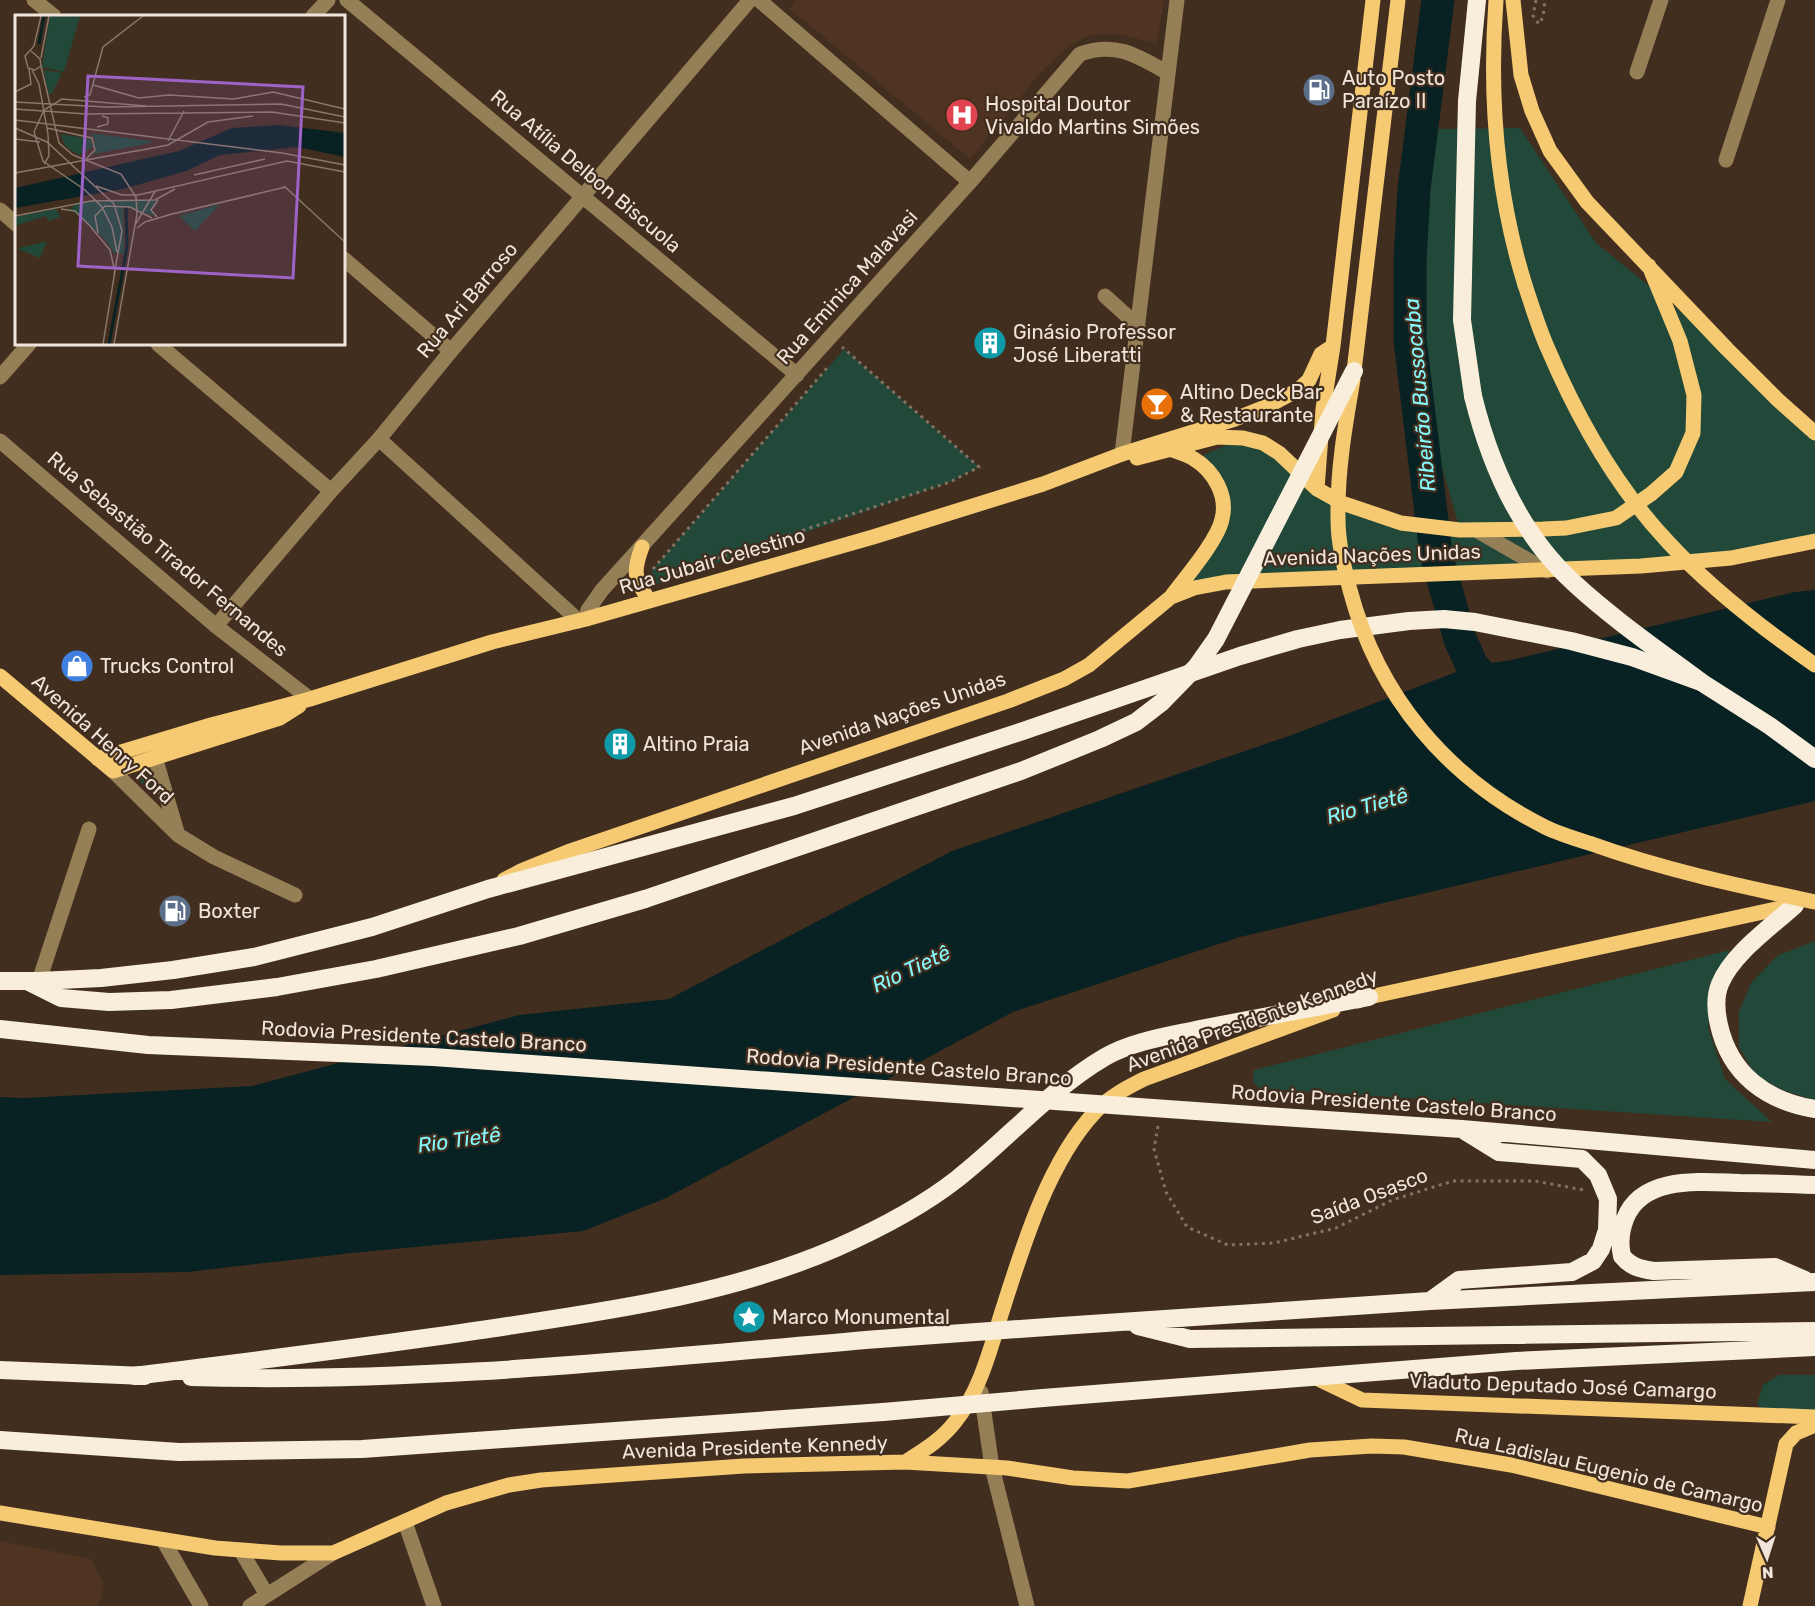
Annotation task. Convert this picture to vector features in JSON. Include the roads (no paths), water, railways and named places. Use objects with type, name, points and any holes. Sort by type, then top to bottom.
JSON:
[{"type":"highway","points":[[1478,0],[1467,101],[1462,320],[1473,396],[1480,425],[1494,464],[1520,515],[1539,544],[1573,583],[1701,682],[1770,726],[1815,759]]},
{"type":"highway","points":[[32,981],[61,998],[109,1002],[171,1000],[277,987],[376,969],[519,936],[645,899],[1022,771],[1100,739],[1136,722],[1162,702],[1197,666],[1216,639],[1354,371]]},
{"type":"highway","points":[[488,889],[794,806],[1240,656],[1298,639],[1340,630],[1409,621],[1444,619],[1475,622],[1572,641],[1632,657],[1701,682]]},
{"type":"highway","name":"Avenida Nações Unidas","points":[[0,981],[101,978],[173,970],[254,957],[372,927],[488,889]]},
{"type":"highway","points":[[1795,905],[1732,963],[1719,986],[1716,1014],[1723,1044],[1751,1082],[1785,1101],[1815,1109]]},
{"type":"highway","points":[[134,1376],[387,1344],[636,1306],[786,1268],[837,1247],[912,1211],[957,1179],[1028,1116],[1108,1056],[1129,1047],[1176,1034],[1369,997]]},
{"type":"highway","name":"Rodovia Presidente Castelo Branco","points":[[0,1029],[148,1045],[433,1057],[1462,1129],[1815,1160]]},
{"type":"highway","points":[[1430,1301],[1458,1280],[1572,1272],[1593,1261],[1605,1238],[1608,1199],[1598,1175],[1582,1159],[1499,1152],[1462,1129]]},
{"type":"highway","points":[[1813,1282],[1775,1267],[1654,1271],[1634,1267],[1622,1256],[1620,1232],[1628,1211],[1637,1199],[1650,1191],[1666,1186],[1702,1182],[1815,1185]]},
{"type":"highway","points":[[0,1370],[249,1379],[392,1377],[561,1366],[879,1339],[1430,1301],[1813,1282]]},
{"type":"highway","points":[[1122,1322],[1190,1339],[1815,1331]]},
{"type":"highway","points":[[0,1440],[179,1452],[362,1449],[883,1412],[1516,1361],[1815,1347]]},
{"type":"main road","points":[[1317,489],[1323,409],[1333,346],[1373,0]]},
{"type":"main road","points":[[1398,0],[1354,371],[1339,463],[1338,520],[1342,562],[1368,645],[1389,687],[1429,739],[1459,770],[1495,799],[1547,828],[1623,855],[1718,880],[1815,901]]},
{"type":"main road","points":[[1496,0],[1494,120],[1504,202],[1516,258],[1525,285],[1547,347],[1576,410],[1623,484],[1668,542],[1725,597],[1815,664]]},
{"type":"main road","points":[[1513,0],[1521,75],[1532,111],[1550,151],[1587,202],[1778,400],[1815,433]]},
{"type":"main road","points":[[1122,454],[1139,458],[1216,437],[1243,438],[1263,443],[1279,453],[1317,489],[1342,503],[1401,523],[1460,530],[1566,528],[1616,518],[1652,494],[1676,472],[1693,433],[1694,395],[1680,341],[1649,266]]},
{"type":"main road","name":"Rua Jubair Celestino","points":[[98,759],[309,699],[492,642],[583,620],[958,512],[1043,484],[1122,454],[1234,419],[1287,397],[1309,380],[1321,354],[1333,346]]},
{"type":"main road","points":[[1171,597],[1210,542],[1222,520],[1224,504],[1219,486],[1205,468],[1194,459],[1173,450]]},
{"type":"main road","name":"Avenida Nações Unidas","points":[[488,889],[521,871],[570,851],[1064,679],[1106,652],[1171,597],[1194,588],[1226,582],[1641,566],[1731,558],[1815,541]]},
{"type":"main road","points":[[642,547],[635,566],[638,584],[649,601]]},
{"type":"main road","name":"Avenida Henry Ford","points":[[0,676],[113,771]]},
{"type":"main road","name":"Rua Jubair Celestino","points":[[113,771],[280,718],[309,699]]},
{"type":"main road","name":"Avenida Presidente Kennedy","points":[[0,1513],[241,1551],[333,1553],[446,1503],[486,1490],[541,1480],[744,1466],[905,1462],[941,1438],[956,1422],[971,1398],[979,1381],[1020,1254],[1042,1200],[1076,1136],[1096,1110],[1124,1089],[1144,1079],[1369,997],[1815,901]]},
{"type":"main road","name":"Viaduto Deputado José Camargo","points":[[1314,1377],[1362,1400],[1815,1418]]},
{"type":"main road","points":[[1750,1606],[1786,1444],[1796,1433],[1815,1425]]},
{"type":"main road","name":"Rua Ladislau Eugenio de Camargo","points":[[905,1462],[992,1467],[1084,1479],[1128,1481],[1310,1450],[1372,1446],[1404,1447],[1511,1465],[1768,1527]]},
{"type":"street","points":[[34,0],[53,15]]},
{"type":"street","points":[[314,15],[328,0]]},
{"type":"street","name":"Rua Atília Delbon Biscuola","points":[[348,0],[797,375]]},
{"type":"street","name":"Rua Ari Barroso","points":[[216,626],[331,490],[379,439],[450,351],[750,0]]},
{"type":"street","points":[[759,0],[970,182]]},
{"type":"street","points":[[1122,454],[1178,0]]},
{"type":"street","points":[[1637,72],[1661,0]]},
{"type":"street","points":[[1726,160],[1779,0]]},
{"type":"street","name":"Rua Eminica Malavasi","points":[[583,620],[602,590],[970,182],[1080,54],[1099,49],[1122,50],[1168,73]]},
{"type":"street","points":[[0,210],[15,223]]},
{"type":"street","points":[[345,261],[450,351]]},
{"type":"street","points":[[1105,296],[1138,326]]},
{"type":"street","points":[[0,377],[28,345]]},
{"type":"street","points":[[159,345],[331,490]]},
{"type":"street","points":[[379,439],[583,620]]},
{"type":"street","name":"Rua Sebastião Tirador Fernandes","points":[[0,441],[216,626],[309,699]]},
{"type":"street","points":[[1476,530],[1547,571]]},
{"type":"street","name":"Avenida Henry Ford","points":[[155,757],[178,835]]},
{"type":"street","name":"Avenida Henry Ford","points":[[113,771],[178,835],[214,857],[295,895]]},
{"type":"street","points":[[32,981],[89,829]]},
{"type":"street","points":[[979,1381],[992,1467],[1028,1606]]},
{"type":"street","points":[[405,1522],[434,1606]]},
{"type":"street","points":[[163,1540],[201,1606]]},
{"type":"street","points":[[241,1551],[267,1595]]},
{"type":"street","points":[[250,1606],[333,1553]]},
{"type":"water","name":"Rio Tietê","points":[[1815,590],[1815,801],[1240,937],[1013,1012],[666,1198],[583,1231],[352,1253],[188,1272],[0,1275],[0,1097],[24,1098],[252,1086],[519,1015],[669,999],[952,851],[1289,736],[1472,666],[1511,660],[1795,592]]},
{"type":"waterway","name":"Ribeirão Bussocaba","points":[[1438,0],[1414,189],[1410,260],[1410,340],[1436,554],[1460,639],[1472,666],[1504,699]]},
{"type":"place","name":"Auto Posto Paraízo II","points":[[1319,90]]},
{"type":"place","name":"Hospital Doutor Vivaldo Martins Simões","points":[[962,115]]},
{"type":"place","name":"Ginásio Professor José Liberatti","points":[[990,343]]},
{"type":"place","name":"Altino Deck Bar & Restaurante","points":[[1157,404]]},
{"type":"place","name":"Trucks Control","points":[[77,666]]},
{"type":"place","name":"Altino Praia","points":[[620,744]]},
{"type":"place","name":"Boxter","points":[[175,911]]},
{"type":"place","name":"Marco Monumental","points":[[749,1317]]}]
